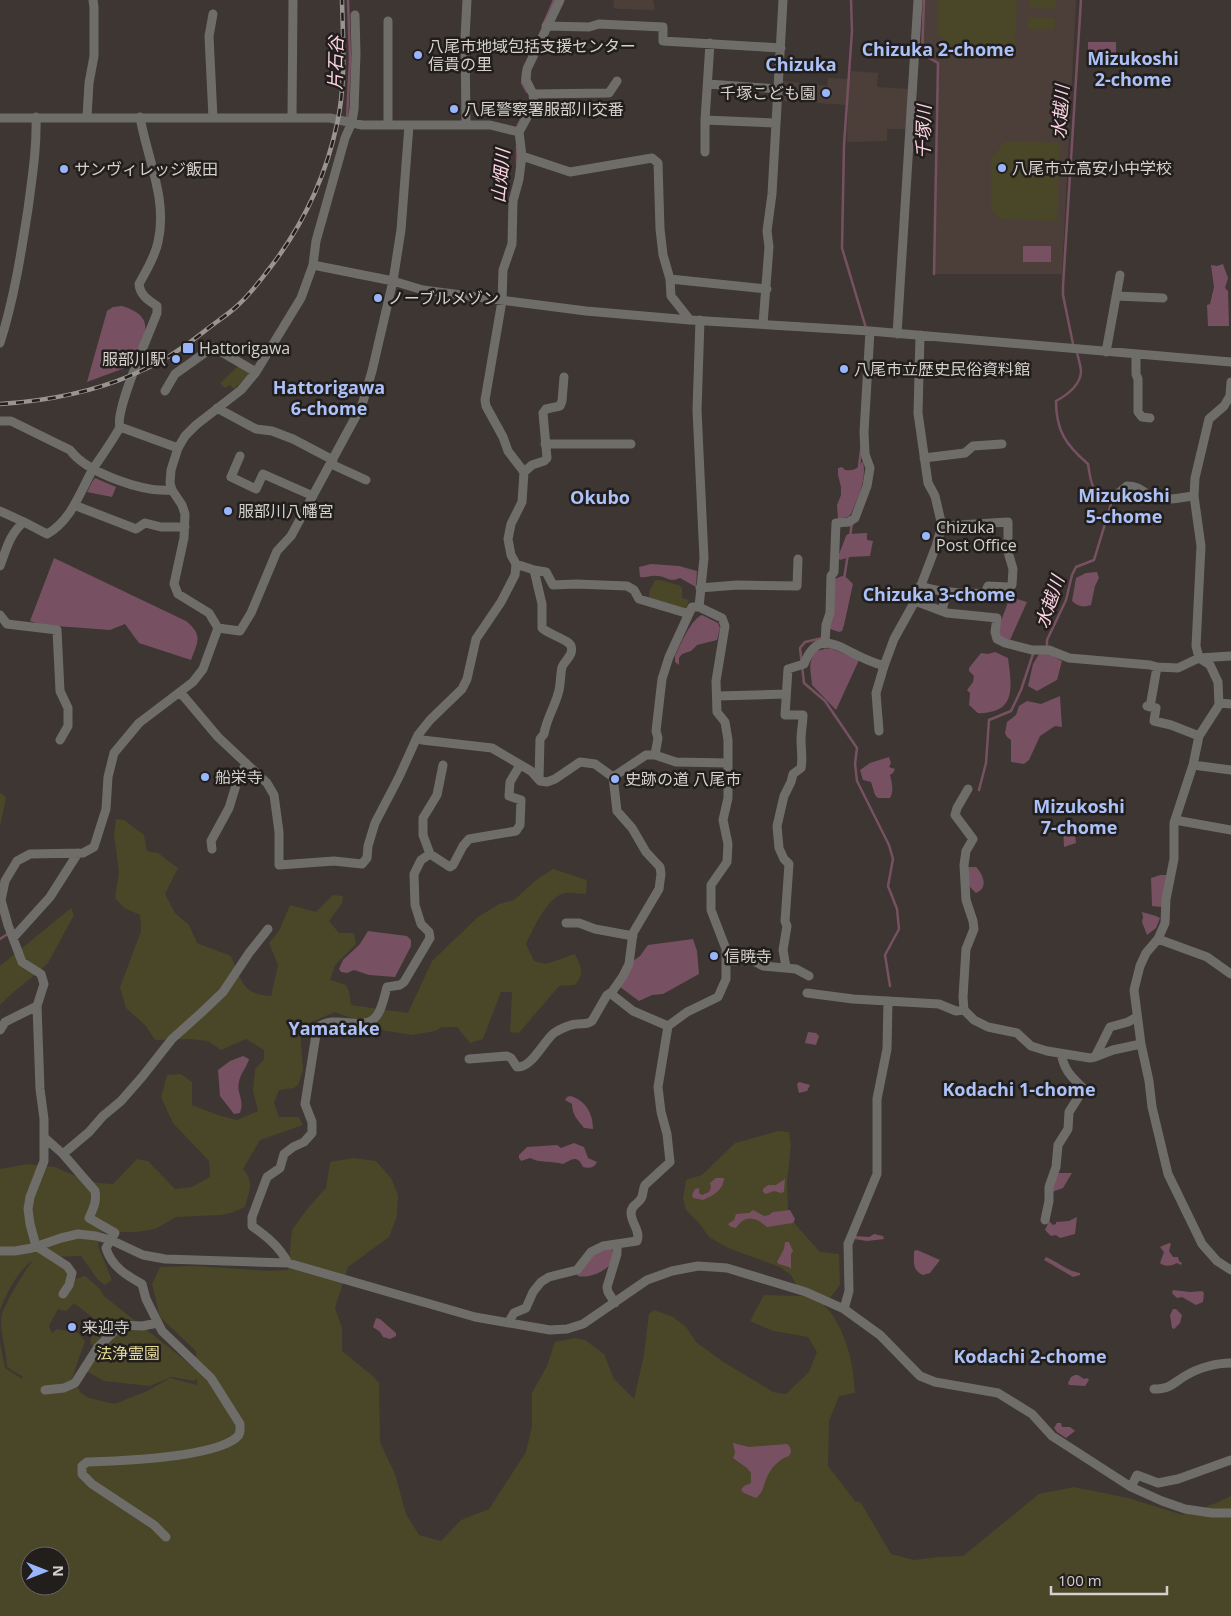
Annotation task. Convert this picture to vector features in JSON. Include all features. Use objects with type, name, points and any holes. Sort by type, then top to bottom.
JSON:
[{"type":"street","points":[[87,117],[89,82],[94,56],[94,7],[92,0]]},
{"type":"street","points":[[292,117],[293,0]]},
{"type":"street","points":[[466,125],[465,38],[467,0]]},
{"type":"street","points":[[180,692],[218,736],[267,783],[274,796],[279,832],[279,865],[334,861],[362,864],[367,858],[368,846],[375,823],[418,736],[430,720],[462,689],[476,639],[501,602],[515,575],[516,564],[511,555],[508,539],[511,524],[522,502],[524,472],[508,451],[504,437],[486,406],[485,400],[502,301],[503,270],[512,244],[513,201],[519,179],[522,156],[519,132],[534,104],[533,94],[526,80],[527,70],[546,26],[560,0]]},
{"type":"street","points":[[764,324],[783,0]]},
{"type":"street","points":[[898,334],[918,0]]},
{"type":"street","points":[[213,14],[209,36],[213,118]]},
{"type":"street","points":[[218,628],[209,613],[178,594],[174,584],[185,527],[185,514],[182,505],[172,490],[170,483],[171,470],[178,448],[185,436],[196,425],[241,390],[256,372],[301,298],[313,265],[316,241],[344,138],[352,122],[356,54],[355,15]]},
{"type":"street","points":[[388,21],[388,124]]},
{"type":"street","points":[[546,26],[589,27],[600,24],[664,27],[663,41],[781,48]]},
{"type":"street","points":[[705,152],[710,43]]},
{"type":"street","points":[[533,94],[609,93],[617,81]]},
{"type":"street","points":[[708,84],[778,89]]},
{"type":"street","points":[[0,343],[3,324],[19,267],[34,166],[36,117]]},
{"type":"street","points":[[0,512],[47,534],[58,528],[74,505],[94,468],[120,427],[118,422],[125,396],[157,313],[157,306],[145,298],[139,284],[156,251],[161,218],[160,199],[140,117]]},
{"type":"street","points":[[0,118],[333,118],[362,125],[490,125],[519,132]]},
{"type":"street","points":[[705,120],[775,123]]},
{"type":"street","points":[[218,628],[240,631],[251,613],[277,551],[291,536],[362,405],[393,281],[401,230],[408,125]]},
{"type":"street","points":[[522,156],[570,172],[652,158],[658,163],[660,229],[663,255],[670,279],[672,296],[690,320]]},
{"type":"street","points":[[313,265],[393,281],[423,290],[502,301],[690,320],[868,331],[1231,362]]},
{"type":"street","points":[[1106,352],[1120,275]]},
{"type":"street","points":[[670,279],[767,289]]},
{"type":"street","points":[[1116,296],[1163,298]]},
{"type":"street","points":[[699,607],[704,558],[696,410],[700,320]]},
{"type":"street","points":[[826,644],[826,625],[830,613],[831,576],[834,572],[836,523],[849,522],[855,518],[868,484],[870,468],[865,454],[864,432],[868,331]]},
{"type":"street","points":[[879,731],[876,693],[884,666],[894,639],[915,601],[942,526],[934,496],[928,483],[918,413],[920,336]]},
{"type":"street","points":[[165,391],[175,374],[213,347],[256,372]]},
{"type":"street","points":[[1136,354],[1138,412],[1142,417],[1150,418]]},
{"type":"street","points":[[524,472],[532,465],[546,458],[543,413],[546,409],[560,406],[564,377]]},
{"type":"street","points":[[1231,382],[1230,396],[1224,406],[1209,419],[1194,496],[1201,546],[1196,646],[1199,658],[1210,665],[1218,682],[1219,706],[1199,736],[1193,765],[1175,820],[1174,859],[1166,899],[1165,923],[1158,939],[1146,953],[1140,966],[1134,990],[1141,1044],[1150,1081],[1154,1119],[1168,1174],[1202,1244],[1217,1261],[1231,1270]]},
{"type":"street","points":[[217,408],[256,429],[272,431],[293,438],[366,480]]},
{"type":"street","points":[[0,421],[11,421],[70,450],[75,456],[94,468],[138,486],[151,490],[172,490]]},
{"type":"street","points":[[120,427],[178,448]]},
{"type":"street","points":[[546,444],[630,444]]},
{"type":"street","points":[[924,458],[965,453],[973,446],[1002,444]]},
{"type":"street","points":[[240,456],[231,477],[256,490],[263,474],[313,496]]},
{"type":"street","points":[[1113,498],[1127,486],[1136,486],[1150,496],[1157,498],[1172,499],[1194,496]]},
{"type":"street","points":[[74,505],[136,529],[145,524],[162,527],[185,527]]},
{"type":"street","points":[[0,566],[11,536],[15,529],[24,522]]},
{"type":"street","points":[[920,586],[936,592],[985,593],[988,586],[1009,587],[1012,585],[1013,568],[1008,552],[1008,522],[942,526]]},
{"type":"street","points":[[700,588],[798,586],[798,560]]},
{"type":"street","points":[[516,564],[546,572],[553,585],[627,586],[634,590],[639,599],[689,614]]},
{"type":"street","points":[[534,570],[542,604],[542,628],[547,633],[571,645],[571,654],[563,665],[558,695],[544,734],[540,739],[539,779]]},
{"type":"street","points":[[942,611],[946,593]]},
{"type":"street","points":[[915,601],[942,611],[997,618],[995,632],[997,639],[1032,650],[1049,650],[1069,658],[1178,668],[1199,658],[1231,656]]},
{"type":"street","points":[[508,1323],[514,1313],[526,1308],[533,1292],[541,1282],[549,1277],[577,1270],[591,1252],[603,1246],[638,1241],[639,1237],[631,1210],[641,1199],[643,1188],[670,1162],[658,1087],[668,1026],[688,1012],[718,997],[726,979],[726,949],[711,910],[711,885],[727,862],[728,844],[723,820],[728,798],[728,740],[725,722],[717,712],[716,681],[725,626],[722,618],[699,607],[692,607],[669,657],[662,678],[655,755]]},
{"type":"street","points":[[0,615],[7,624],[57,630],[60,691],[68,708],[68,726],[60,740]]},
{"type":"street","points":[[63,1294],[69,1285],[72,1273],[67,1266],[36,1246],[28,1209],[30,1197],[44,1161],[45,1138],[40,1089],[37,1006],[44,984],[41,974],[22,962],[1,900],[5,881],[17,861],[30,854],[83,853],[94,847],[106,809],[108,777],[114,753],[139,723],[193,682],[203,669],[218,628]]},
{"type":"street","points":[[786,967],[783,950],[787,926],[785,921],[789,864],[784,859],[780,848],[776,826],[784,796],[793,774],[800,768],[803,761],[801,738],[803,715],[785,714],[788,669],[804,664],[810,650],[817,645],[826,644],[840,646],[862,658],[884,666]]},
{"type":"street","points":[[1157,667],[1149,707],[1156,708],[1154,721],[1171,725],[1199,736]]},
{"type":"street","points":[[717,696],[786,694]]},
{"type":"street","points":[[1219,703],[1231,704]]},
{"type":"street","points":[[418,736],[422,740],[492,748],[531,771],[540,781],[547,782],[555,779],[580,762],[595,764],[613,777],[617,811],[632,828],[646,852],[660,866],[659,889],[633,936],[629,964],[623,976],[607,995],[592,1021],[589,1024],[575,1024],[555,1033],[536,1053],[528,1065],[523,1068],[517,1067],[512,1058],[507,1056],[469,1059]]},
{"type":"street","points":[[613,777],[646,755],[655,755],[676,762],[727,763]]},
{"type":"street","points":[[212,849],[211,841],[229,808],[237,782],[246,763]]},
{"type":"street","points":[[443,764],[437,796],[423,818],[423,835],[430,854],[450,867],[453,865],[462,846],[469,839],[516,831],[520,825],[521,800],[509,796],[510,782],[520,765]]},
{"type":"street","points":[[1193,765],[1231,770]]},
{"type":"street","points":[[968,789],[955,814],[973,839],[966,851],[964,865],[966,900],[974,929],[966,948],[964,1010],[974,1020],[988,1026],[1017,1033],[1031,1046],[1061,1054],[1090,1058],[1113,1050],[1141,1044]]},
{"type":"street","points":[[1175,820],[1231,830]]},
{"type":"street","points":[[13,938],[50,897],[78,853]]},
{"type":"street","points":[[288,1263],[281,1250],[252,1226],[252,1217],[267,1178],[280,1168],[284,1154],[304,1142],[312,1133],[312,1122],[305,1104],[317,1028],[323,1023],[333,1021],[360,1024],[372,1020],[380,1011],[387,987],[400,985],[404,982],[430,938],[429,932],[421,924],[415,905],[414,874],[421,860],[430,854]]},
{"type":"street","points":[[566,923],[580,923],[595,929],[633,936]]},
{"type":"street","points":[[63,1154],[90,1132],[103,1116],[121,1100],[172,1039],[223,992],[248,954],[268,929]]},
{"type":"street","points":[[1158,939],[1207,957],[1231,974]]},
{"type":"street","points":[[727,961],[738,961],[746,957],[763,966],[796,969],[809,976]]},
{"type":"street","points":[[610,993],[633,1010],[668,1026]]},
{"type":"street","points":[[807,993],[938,1004],[956,1011],[964,1010]]},
{"type":"street","points":[[844,1309],[849,1291],[848,1244],[877,1174],[877,1099],[887,1048],[888,1001]]},
{"type":"street","points":[[0,1030],[5,1022],[37,1006]]},
{"type":"street","points":[[1095,1057],[1110,1027],[1128,1022],[1137,1017]]},
{"type":"street","points":[[1045,1220],[1049,1201],[1049,1187],[1056,1167],[1058,1145],[1068,1129],[1069,1112],[1081,1093],[1082,1087],[1068,1074],[1061,1054]]},
{"type":"street","points":[[45,1138],[63,1154],[95,1191],[95,1206],[89,1218],[115,1233],[106,1248],[109,1257],[126,1276],[142,1284],[146,1299],[162,1331],[211,1378],[240,1424],[240,1432],[237,1438],[209,1449],[162,1457],[87,1462],[82,1466],[82,1474],[92,1484],[154,1525],[166,1537]]},
{"type":"street","points":[[0,1251],[15,1251],[78,1234],[111,1240],[143,1255],[166,1259],[288,1263],[475,1317],[550,1330],[567,1329],[583,1324],[646,1280],[672,1271],[698,1266],[727,1268],[806,1292],[844,1309],[880,1335],[920,1376],[935,1382],[998,1393],[1032,1414],[1052,1436],[1131,1487],[1185,1509],[1212,1513],[1231,1513]]},
{"type":"street","points":[[615,1303],[607,1287],[617,1254],[616,1245]]},
{"type":"street","points":[[45,1390],[64,1388],[75,1384],[98,1347],[121,1325],[142,1326],[158,1323]]},
{"type":"street","points":[[1154,1389],[1170,1388],[1193,1372],[1221,1363],[1231,1363]]},
{"type":"street","points":[[1131,1487],[1137,1475],[1158,1483],[1178,1479],[1231,1460]]},
{"type":"shaded area","points":[[614,0],[653,0],[655,10],[618,9],[613,7]]},
{"type":"shaded area","name":"八尾市立高安小中学校","points":[[925,0],[1076,0],[1062,274],[934,274],[938,63],[922,54]]},
{"type":"shaded area","points":[[1088,42],[1116,42],[1116,58],[1088,58]]},
{"type":"shaded area","points":[[851,71],[878,73],[877,87],[909,89],[907,129],[887,129],[887,141],[847,142],[848,105],[782,101],[782,81],[827,86],[828,78],[850,79]]},
{"type":"shaded area","points":[[1023,246],[1051,246],[1051,262],[1023,262]]},
{"type":"shaded area","points":[[1223,264],[1228,278],[1225,288],[1228,291],[1229,326],[1208,326],[1207,305],[1210,304],[1214,287],[1211,265]]},
{"type":"shaded area","points":[[122,306],[134,311],[145,323],[143,338],[139,347],[130,366],[87,382],[107,311],[113,307]]},
{"type":"shaded area","points":[[863,461],[863,482],[851,514],[848,517],[838,519],[837,505],[841,495],[841,487],[838,468],[854,470]]},
{"type":"shaded area","points":[[95,478],[116,487],[112,497],[87,492]]},
{"type":"shaded area","points":[[867,533],[867,540],[873,541],[870,556],[850,557],[840,560],[838,557],[848,534]]},
{"type":"shaded area","points":[[54,558],[186,621],[195,630],[198,639],[191,660],[139,643],[125,624],[110,630],[43,625],[30,621]]},
{"type":"shaded area","points":[[651,564],[679,566],[697,571],[696,587],[680,578],[670,580],[660,576],[640,577],[639,567]]},
{"type":"shaded area","points":[[1097,572],[1099,578],[1095,586],[1091,605],[1083,606],[1074,603],[1072,601],[1076,578],[1086,573]]},
{"type":"shaded area","points":[[842,576],[853,584],[844,625],[842,631],[839,632],[830,629],[830,624],[835,579]]},
{"type":"shaded area","points":[[1010,597],[1027,602],[1010,640],[1001,638],[998,629]]},
{"type":"shaded area","points":[[702,615],[718,623],[720,628],[717,640],[697,645],[691,651],[682,654],[679,658],[679,665],[675,662],[677,651],[690,626]]},
{"type":"shaded area","points":[[830,648],[859,660],[836,710],[812,685],[810,671],[811,659],[816,651]]},
{"type":"shaded area","points":[[995,652],[1008,658],[1011,681],[1009,696],[1001,708],[990,712],[978,713],[969,705],[970,693],[967,690],[973,682],[974,676],[969,671],[969,668],[981,653]]},
{"type":"shaded area","points":[[1047,653],[1062,661],[1057,680],[1037,691],[1028,686],[1033,664],[1039,654]]},
{"type":"shaded area","points":[[1060,696],[1062,727],[1055,726],[1040,736],[1029,760],[1024,764],[1011,762],[1011,740],[1005,733],[1007,722],[1016,715],[1019,706],[1027,701],[1041,704]]},
{"type":"shaded area","points":[[889,757],[891,763],[889,767],[895,769],[890,775],[892,793],[890,798],[878,798],[875,795],[871,782],[863,780],[860,770],[870,763]]},
{"type":"shaded area","points":[[1074,825],[1076,843],[1064,847],[1063,826]]},
{"type":"shaded area","points":[[969,867],[976,867],[983,877],[984,884],[980,891],[976,893],[968,885],[967,869]]},
{"type":"shaded area","points":[[1166,875],[1167,878],[1162,907],[1152,906],[1151,878]]},
{"type":"shaded area","points":[[1142,912],[1160,918],[1156,928],[1147,935],[1142,922]]},
{"type":"shaded area","points":[[368,931],[407,936],[411,940],[411,946],[395,977],[369,975],[354,970],[347,973],[341,972],[339,969],[343,960],[360,944]]},
{"type":"shaded area","points":[[693,939],[697,951],[699,974],[663,994],[652,995],[639,1001],[620,987],[633,961],[640,956],[648,945]]},
{"type":"shaded area","points":[[808,1032],[816,1033],[819,1036],[816,1045],[805,1043]]},
{"type":"shaded area","points":[[243,1056],[249,1059],[238,1086],[242,1104],[240,1113],[234,1114],[220,1096],[218,1070],[230,1061]]},
{"type":"shaded area","points":[[799,1082],[810,1085],[807,1091],[799,1093],[797,1084]]},
{"type":"shaded area","points":[[570,1096],[576,1098],[588,1108],[592,1118],[593,1129],[584,1128],[578,1120],[574,1114],[572,1104],[565,1100]]},
{"type":"shaded area","points":[[574,1143],[584,1147],[588,1158],[597,1162],[593,1167],[583,1167],[577,1159],[563,1164],[537,1161],[530,1158],[521,1161],[519,1158],[519,1155],[527,1147],[557,1145],[561,1148]]},
{"type":"shaded area","points":[[1058,1173],[1072,1173],[1063,1188],[1052,1192],[1055,1176]]},
{"type":"shaded area","points":[[716,1178],[724,1178],[722,1186],[717,1192],[703,1200],[693,1198],[692,1195],[695,1189],[699,1188],[699,1193],[702,1195],[709,1192],[710,1183]]},
{"type":"shaded area","points":[[785,1179],[784,1192],[774,1191],[766,1194],[763,1192],[763,1189],[768,1185],[776,1185]]},
{"type":"shaded area","points":[[753,1210],[764,1216],[773,1212],[790,1210],[795,1219],[793,1223],[767,1227],[751,1218],[743,1221],[736,1228],[728,1224],[734,1220],[736,1214],[749,1213]]},
{"type":"shaded area","points":[[1077,1217],[1075,1234],[1060,1238],[1056,1235],[1051,1236],[1045,1230],[1049,1221],[1053,1225],[1056,1222],[1069,1221]]},
{"type":"shaded area","points":[[874,1234],[883,1236],[884,1239],[867,1241],[854,1239],[855,1236],[869,1237]]},
{"type":"shaded area","points":[[785,1242],[789,1242],[793,1251],[791,1254],[791,1269],[777,1262],[784,1249]]},
{"type":"shaded area","points":[[1171,1244],[1169,1251],[1173,1257],[1178,1257],[1182,1263],[1181,1265],[1177,1263],[1166,1266],[1160,1263],[1164,1252],[1160,1247]]},
{"type":"shaded area","points":[[610,1247],[613,1259],[610,1265],[591,1276],[578,1276],[576,1273],[587,1259],[601,1250],[603,1251]]},
{"type":"shaded area","points":[[917,1250],[940,1260],[930,1273],[923,1275],[915,1268],[914,1251]]},
{"type":"shaded area","points":[[1046,1257],[1080,1273],[1080,1275],[1073,1277],[1044,1260]]},
{"type":"shaded area","points":[[1173,1290],[1202,1291],[1204,1293],[1203,1302],[1196,1305],[1182,1297],[1177,1298],[1172,1293]]},
{"type":"shaded area","points":[[1173,1309],[1176,1309],[1182,1315],[1180,1323],[1174,1329],[1172,1328],[1170,1315]]},
{"type":"shaded area","points":[[376,1318],[380,1319],[396,1333],[396,1336],[390,1339],[383,1337],[373,1327]]},
{"type":"shaded area","points":[[1075,1375],[1089,1380],[1085,1386],[1069,1385],[1071,1377]]},
{"type":"shaded area","points":[[1057,1423],[1061,1423],[1062,1427],[1070,1427],[1075,1431],[1066,1438],[1054,1428]]},
{"type":"shaded area","points":[[733,1443],[749,1447],[787,1444],[790,1447],[791,1452],[789,1456],[779,1461],[773,1467],[768,1474],[762,1491],[756,1498],[741,1490],[744,1486],[751,1483],[751,1473],[733,1458],[735,1453]]},
{"type":"green space","points":[[938,0],[1017,0],[1015,48],[951,45],[937,34]]},
{"type":"green space","points":[[1029,0],[1056,0],[1056,9],[1029,8]]},
{"type":"green space","points":[[1028,17],[1055,18],[1054,30],[1028,29]]},
{"type":"green space","points":[[1005,141],[1060,143],[1057,221],[1001,219],[991,210],[991,158]]},
{"type":"green space","points":[[238,366],[247,370],[249,374],[234,389],[230,385],[225,388],[220,383]]},
{"type":"green space","points":[[655,580],[679,585],[682,588],[682,598],[689,600],[685,611],[649,601],[649,592]]},
{"type":"green space","points":[[0,793],[6,797],[0,827]]},
{"type":"green space","name":"法浄霊園","points":[[116,819],[124,820],[144,835],[147,851],[158,853],[178,868],[165,894],[175,913],[189,925],[197,943],[231,956],[244,984],[254,993],[261,995],[271,996],[278,965],[269,943],[279,931],[290,905],[316,912],[333,895],[343,896],[342,903],[329,921],[339,933],[354,933],[356,944],[335,965],[330,980],[346,985],[351,1005],[408,1013],[432,961],[478,917],[499,904],[514,900],[535,881],[553,869],[587,880],[586,894],[566,893],[559,895],[547,906],[526,944],[534,961],[546,964],[575,954],[580,966],[580,977],[575,985],[559,986],[519,1033],[510,1032],[512,992],[501,992],[483,1039],[470,1043],[457,1027],[442,1027],[435,1031],[412,1035],[381,1030],[335,1012],[300,1027],[303,1070],[298,1085],[294,1088],[279,1090],[274,1103],[279,1117],[299,1117],[303,1125],[260,1140],[243,1169],[250,1183],[245,1207],[221,1215],[176,1217],[155,1229],[137,1232],[101,1232],[98,1246],[112,1280],[105,1285],[98,1280],[81,1256],[49,1257],[65,1267],[75,1279],[85,1276],[99,1288],[104,1296],[196,1369],[196,1351],[160,1317],[152,1284],[160,1267],[193,1266],[270,1271],[288,1270],[292,1230],[307,1209],[326,1188],[330,1162],[353,1158],[376,1161],[391,1178],[398,1195],[397,1216],[389,1237],[348,1267],[335,1308],[342,1328],[342,1351],[379,1383],[380,1442],[395,1474],[406,1514],[419,1535],[441,1541],[461,1520],[489,1509],[526,1452],[532,1426],[532,1393],[547,1366],[555,1342],[575,1338],[585,1340],[604,1354],[614,1379],[634,1399],[644,1355],[649,1314],[654,1310],[673,1317],[686,1327],[696,1342],[722,1361],[773,1392],[786,1394],[809,1372],[817,1352],[808,1337],[773,1331],[750,1321],[764,1295],[802,1296],[791,1275],[780,1267],[728,1248],[709,1237],[686,1210],[683,1198],[686,1180],[702,1175],[735,1143],[778,1131],[789,1132],[791,1145],[787,1183],[788,1210],[796,1225],[820,1252],[839,1254],[840,1285],[824,1306],[831,1313],[844,1337],[851,1360],[855,1393],[839,1396],[829,1421],[828,1466],[855,1501],[861,1503],[891,1554],[914,1560],[963,1556],[1039,1494],[1074,1487],[1128,1498],[1183,1515],[1231,1496],[1231,1616],[0,1616],[0,1342],[5,1368],[22,1379],[23,1377],[7,1367],[1,1321],[4,1308],[33,1260],[13,1282],[0,1310],[0,1169],[28,1164],[55,1167],[98,1183],[113,1184],[137,1159],[148,1161],[175,1189],[192,1187],[210,1177],[209,1161],[173,1123],[161,1097],[167,1075],[181,1074],[192,1082],[192,1105],[237,1120],[258,1111],[253,1091],[255,1069],[264,1059],[264,1050],[246,1039],[221,1050],[208,1041],[190,1039],[155,1040],[146,1026],[126,1008],[120,987],[141,931],[140,915],[124,908],[115,898],[119,872],[114,834]],"holes":[[[74,1303],[102,1325],[97,1335],[92,1334],[90,1343],[98,1351],[86,1371],[104,1381],[150,1386],[171,1377],[194,1381],[197,1379],[197,1385],[170,1378],[147,1391],[115,1404],[89,1398],[81,1393],[72,1378],[85,1341],[78,1333],[57,1329],[52,1333],[49,1326],[58,1309],[66,1311]]]},
{"type":"green space","points":[[71,908],[74,915],[48,963],[0,1005],[0,966]]},
{"type":"waterway","name":"片石谷","points":[[347,119],[350,59],[348,0]]},
{"type":"waterway","name":"山畑川","points":[[544,23],[554,0]]},
{"type":"waterway","points":[[851,0],[852,31],[844,145],[842,248],[866,328]]},
{"type":"waterway","name":"千塚川","points":[[924,0],[922,54],[938,63],[934,274]]},
{"type":"waterway","name":"水越川","points":[[1073,344],[1063,295],[1063,286],[1081,0]]},
{"type":"waterway","name":"山畑川","points":[[523,72],[522,83],[527,92]]},
{"type":"waterway","name":"山畑川","points":[[517,130],[523,115]]},
{"type":"waterway","name":"山畑川","points":[[517,146],[517,165]]},
{"type":"waterway","name":"水越川","points":[[1047,647],[1047,640],[1066,600],[1072,575],[1076,567],[1094,560],[1112,501],[1093,487],[1088,464],[1068,444],[1058,421],[1056,401],[1072,389],[1080,377],[1081,370],[1077,352]]},
{"type":"waterway","points":[[859,467],[861,450]]},
{"type":"waterway","points":[[850,537],[852,522]]},
{"type":"waterway","points":[[844,579],[848,554]]},
{"type":"waterway","points":[[823,638],[805,642],[800,648],[804,683],[825,701],[857,748],[855,764],[857,781],[889,845],[893,859],[888,886],[897,909],[899,929],[885,955],[890,986]]},
{"type":"waterway","name":"水越川","points":[[979,790],[986,763],[989,720],[1011,711],[1035,653]]},
{"type":"waterway","points":[[0,939],[9,933]]},
{"type":"railway","points":[[0,404],[34,401],[84,391],[142,371],[198,337],[244,299],[279,256],[290,239],[310,203],[326,165],[337,124],[342,94],[342,0]]},
{"type":"place","name":"八尾市地域包括支援センター 信貴の里","points":[[418,55]]},
{"type":"place","name":"千塚こども園","points":[[826,93]]},
{"type":"place","name":"八尾警察署服部川交番","points":[[454,109]]},
{"type":"place","name":"八尾市立高安小中学校","points":[[1002,168]]},
{"type":"place","name":"サンヴィレッジ飯田","points":[[64,169]]},
{"type":"place","name":"ノーブルメゾン","points":[[378,298]]},
{"type":"place","name":"Hattorigawa","points":[[188,348]]},
{"type":"place","name":"服部川駅","points":[[176,359]]},
{"type":"place","name":"八尾市立歴史民俗資料館","points":[[844,369]]},
{"type":"place","name":"服部川八幡宮","points":[[228,511]]},
{"type":"place","name":"Chizuka Post Office","points":[[926,536]]},
{"type":"place","name":"船栄寺","points":[[205,777]]},
{"type":"place","name":"史跡の道 八尾市","points":[[615,779]]},
{"type":"place","name":"信暁寺","points":[[714,956]]},
{"type":"place","name":"来迎寺","points":[[72,1327]]},
{"type":"district","name":"Chizuka 2-chome","points":[[938,50]]},
{"type":"district","name":"Chizuka","points":[[801,65]]},
{"type":"district","name":"Mizukoshi 2-chome","points":[[1133,69]]},
{"type":"district","name":"Hattorigawa 6-chome","points":[[329,398]]},
{"type":"district","name":"Okubo","points":[[600,498]]},
{"type":"district","name":"Mizukoshi 5-chome","points":[[1124,506]]},
{"type":"district","name":"Chizuka 3-chome","points":[[939,595]]},
{"type":"district","name":"Mizukoshi 7-chome","points":[[1079,818]]},
{"type":"district","name":"Yamatake","points":[[334,1029]]},
{"type":"district","name":"Kodachi 1-chome","points":[[1019,1090]]},
{"type":"district","name":"Kodachi 2-chome","points":[[1030,1357]]}]
